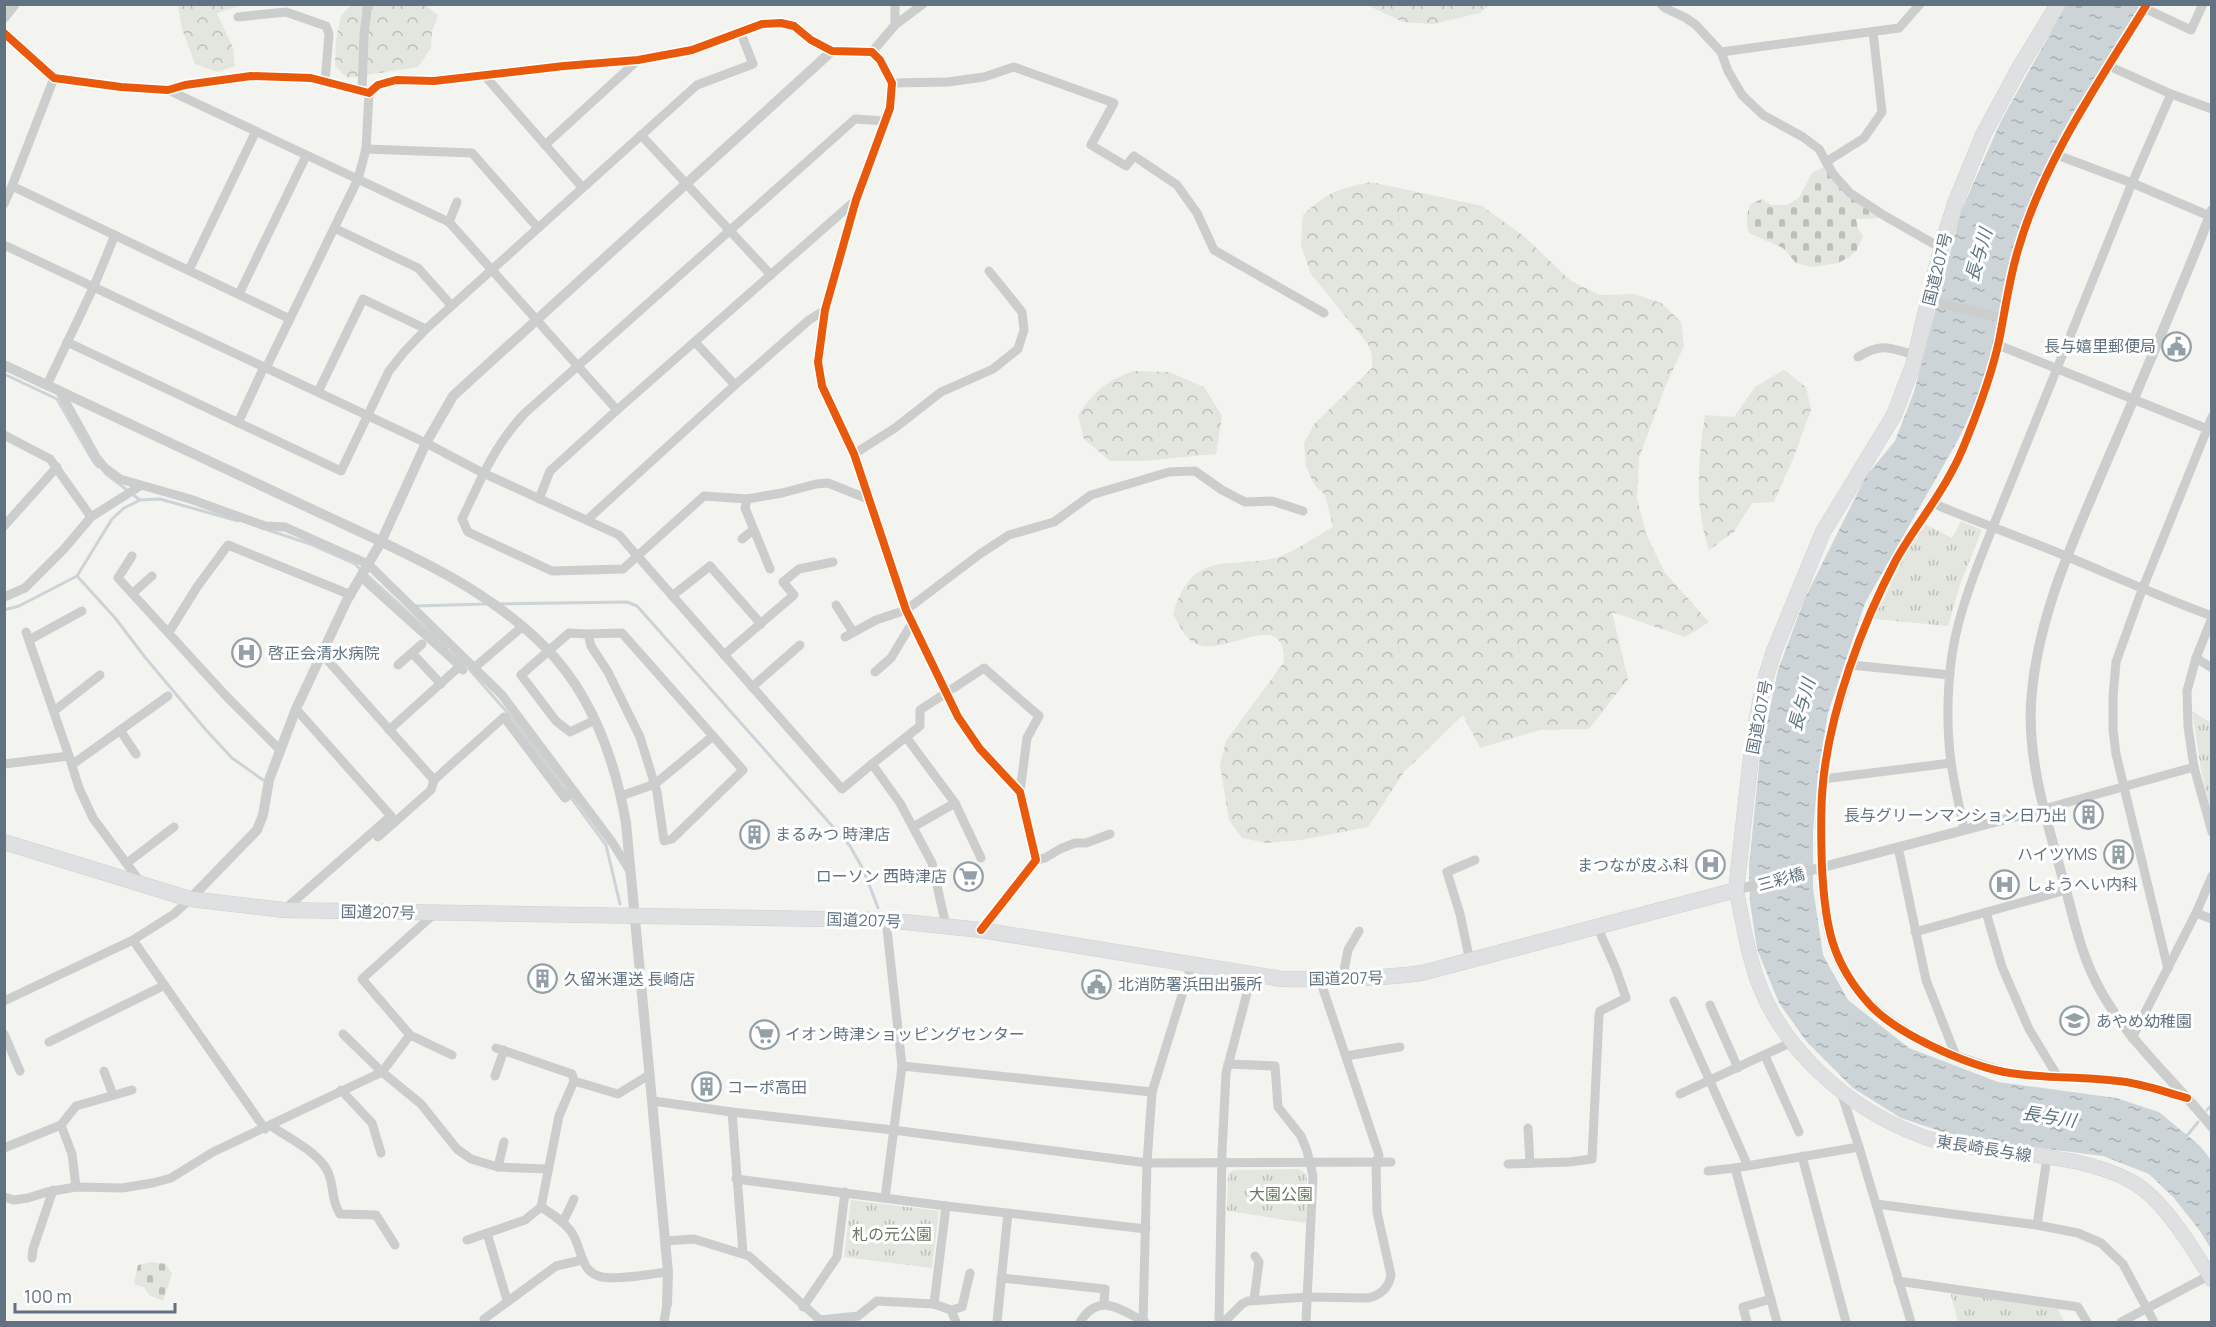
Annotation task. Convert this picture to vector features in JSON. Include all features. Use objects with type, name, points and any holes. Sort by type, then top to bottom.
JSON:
[{"type":"highway","name":"国道207号","points":[[4,842],[190,899],[284,910],[886,920],[981,930],[1252,974],[1320,980],[1422,973],[1740,889],[1753,739],[1763,686],[1774,651],[1823,532],[1894,415],[1931,302],[1941,248],[1956,201],[1983,135],[2018,70],[2058,4]]},
{"type":"main road","name":"東長崎長与線","points":[[1740,889],[1755,971],[1774,1014],[1792,1042],[1841,1092],[1882,1119],[1925,1138],[2092,1165],[2136,1184],[2157,1202],[2188,1242],[2210,1276]]},
{"type":"street","points":[[238,423],[358,179],[366,149],[364,34],[368,4]]},
{"type":"street","points":[[895,4],[895,24]]},
{"type":"street","points":[[872,52],[895,24],[922,4]]},
{"type":"street","points":[[1661,4],[1696,25],[1721,52],[1728,71],[1742,95],[1763,115],[1803,137],[1819,149],[1833,174],[1850,193],[1941,248]]},
{"type":"street","points":[[1721,52],[1899,28],[1920,4]]},
{"type":"street","points":[[2187,1098],[2121,1081],[2003,1071],[1956,1056],[1912,1036],[1873,1008],[1845,974],[1831,939],[1820,868],[1820,823],[1823,779],[1833,727],[1851,665],[1870,615],[1897,558],[1954,469],[1974,420],[1998,345],[2001,318],[2018,250],[2041,187],[2084,102],[2145,6],[2191,30],[2203,4]]},
{"type":"street","points":[[238,17],[285,12],[326,26],[329,34],[325,82]]},
{"type":"street","points":[[4,33],[54,78],[121,87],[168,90],[185,85],[251,76],[311,78],[365,92],[378,85],[396,80],[434,81],[638,60],[692,50],[762,24],[781,23],[794,26],[811,40],[832,51],[872,52],[880,60],[892,83],[890,108],[856,200],[825,310],[818,362],[822,386],[854,454],[906,610],[958,717],[980,750],[1020,792]]},
{"type":"street","points":[[67,342],[341,471],[389,371],[404,352],[452,305],[494,270],[697,85],[753,63],[740,31]]},
{"type":"street","points":[[1826,162],[1864,138],[1882,112],[1873,32]]},
{"type":"street","points":[[4,1001],[133,940],[174,914],[257,830],[263,815],[269,780],[296,709],[351,595],[381,542],[426,443],[453,396],[832,51]]},
{"type":"street","points":[[545,145],[638,60]]},
{"type":"street","points":[[2109,66],[2211,109]]},
{"type":"street","points":[[892,83],[948,82],[984,76],[1014,67],[1114,103],[1091,145],[1126,166],[1134,156],[1177,185],[1197,213],[1214,250],[1324,313]]},
{"type":"street","points":[[485,76],[582,188]]},
{"type":"street","points":[[4,204],[54,78]]},
{"type":"street","points":[[168,90],[449,222],[617,410]]},
{"type":"street","points":[[1964,830],[1951,763],[1950,675],[1955,638],[1971,581],[2132,183],[2171,94]]},
{"type":"street","points":[[868,499],[828,483],[747,499],[704,496],[623,568],[552,571],[468,532],[462,519],[483,473],[510,428],[855,119],[885,121]]},
{"type":"street","points":[[189,270],[256,131]]},
{"type":"street","points":[[641,135],[771,275]]},
{"type":"street","points":[[366,149],[472,153],[538,228]]},
{"type":"street","points":[[2057,155],[2211,214],[2066,556],[2040,637],[2031,705],[2032,741],[2044,809],[2079,940],[2096,983],[2132,1038],[2211,1127]]},
{"type":"street","points":[[239,294],[306,156]]},
{"type":"street","points":[[12,186],[290,319]]},
{"type":"street","points":[[539,499],[550,471],[856,200]]},
{"type":"street","points":[[449,222],[457,201]]},
{"type":"street","points":[[334,228],[418,268],[452,305]]},
{"type":"street","points":[[47,385],[94,286],[115,235]]},
{"type":"street","points":[[4,245],[368,415],[483,473],[619,535],[842,789],[920,726],[920,710],[984,668],[1039,716],[1027,738],[1020,792],[1036,860]]},
{"type":"street","points":[[854,454],[895,428],[941,392],[993,369],[1018,349],[1024,330],[1022,312],[989,271]]},
{"type":"street","points":[[318,392],[363,299],[426,329]]},
{"type":"street","points":[[1931,302],[2001,318]]},
{"type":"street","points":[[586,520],[735,385],[809,320],[825,310]]},
{"type":"street","points":[[695,342],[735,385]]},
{"type":"street","points":[[1998,345],[2209,430]]},
{"type":"street","points":[[1858,357],[1875,347],[1895,349],[1915,355]]},
{"type":"street","points":[[4,365],[381,542],[470,587],[523,626],[548,650],[573,681],[595,720],[609,752],[621,796],[636,915],[668,1272],[667,1322]]},
{"type":"street","points":[[59,390],[96,457],[105,468],[120,479],[190,499],[265,526],[285,527],[368,564],[411,606],[467,667]]},
{"type":"street","points":[[2168,969],[2124,786],[2113,730],[2113,697],[2116,662],[2142,590],[2209,430],[2211,417]]},
{"type":"street","points":[[4,435],[44,454],[57,467],[91,517]]},
{"type":"street","points":[[4,526],[57,467]]},
{"type":"street","points":[[836,605],[849,635],[876,620],[906,610],[980,554],[1009,536],[1054,522],[1091,495],[1169,472],[1195,471],[1222,490],[1245,502],[1272,501],[1303,511]]},
{"type":"street","points":[[4,597],[25,588],[91,517],[140,486]]},
{"type":"street","points":[[747,499],[745,508],[770,569]]},
{"type":"street","points":[[1932,503],[2211,617],[2187,691],[2188,727],[2194,767],[2211,831]]},
{"type":"street","points":[[742,539],[753,530]]},
{"type":"street","points":[[170,632],[197,587],[228,545],[351,595]]},
{"type":"street","points":[[132,556],[118,578],[170,632],[227,697],[280,750]]},
{"type":"street","points":[[724,656],[794,596],[783,582],[799,568],[833,562]]},
{"type":"street","points":[[672,596],[710,566],[761,624]]},
{"type":"street","points":[[133,593],[152,576]]},
{"type":"street","points":[[361,577],[502,695],[612,842],[631,874]]},
{"type":"street","points":[[82,611],[27,636],[79,788],[93,818],[141,883]]},
{"type":"street","points":[[875,672],[891,658],[912,622]]},
{"type":"street","points":[[389,730],[441,684],[523,626]]},
{"type":"street","points":[[588,634],[591,646],[608,672],[640,737],[655,784],[664,841],[672,839],[744,770],[622,633],[569,633],[521,675],[556,721],[570,732],[595,720]]},
{"type":"street","points":[[398,665],[422,644]]},
{"type":"street","points":[[752,687],[800,645]]},
{"type":"street","points":[[412,653],[441,684]]},
{"type":"street","points":[[323,656],[434,780]]},
{"type":"street","points":[[2196,658],[2211,668]]},
{"type":"street","points":[[1851,665],[1950,675]]},
{"type":"street","points":[[54,711],[100,675]]},
{"type":"street","points":[[4,764],[71,760],[120,730],[168,696]]},
{"type":"street","points":[[284,910],[391,816],[296,709]]},
{"type":"street","points":[[378,837],[431,790],[434,780],[504,717],[565,798],[573,791]]},
{"type":"street","points":[[120,730],[136,754]]},
{"type":"street","points":[[621,796],[655,784],[713,736]]},
{"type":"street","points":[[906,737],[956,803],[981,858]]},
{"type":"street","points":[[1823,779],[1951,763]]},
{"type":"street","points":[[872,764],[900,803],[932,863],[946,926]]},
{"type":"street","points":[[2044,809],[2194,767]]},
{"type":"street","points":[[913,827],[956,803]]},
{"type":"street","name":"三彩橋","points":[[1740,889],[2044,809]]},
{"type":"street","points":[[127,863],[174,827]]},
{"type":"street","points":[[981,930],[1036,860],[1075,843],[1086,843],[1110,834]]},
{"type":"street","points":[[1898,847],[1926,980],[1956,1056]]},
{"type":"street","points":[[1470,961],[1460,914],[1447,872],[1475,860]]},
{"type":"street","points":[[2132,1038],[2196,913],[2211,876]]},
{"type":"street","points":[[1915,932],[2066,890]]},
{"type":"street","points":[[1986,912],[2002,967],[2015,998],[2029,1029],[2058,1077]]},
{"type":"street","points":[[436,913],[362,979],[410,1035],[452,1055]]},
{"type":"street","points":[[2196,913],[2211,919]]},
{"type":"street","points":[[885,1198],[902,1066],[886,920]]},
{"type":"street","points":[[1508,1164],[1592,1159],[1599,1015],[1600,1011],[1626,998],[1598,926]]},
{"type":"street","points":[[1342,980],[1348,950],[1359,931]]},
{"type":"street","points":[[133,940],[268,1128],[321,1159],[326,1165],[331,1179],[332,1197],[340,1214],[376,1215],[395,1245]]},
{"type":"street","points":[[1080,1323],[1086,1313],[1104,1304],[1144,1322],[1147,1163],[1152,1092],[1192,963]]},
{"type":"street","points":[[1219,1323],[1222,1164],[1228,1064],[1252,974]]},
{"type":"street","points":[[1224,1323],[1242,1304],[1254,1300],[1308,1297],[1368,1298],[1377,1296],[1389,1284],[1391,1275],[1377,1212],[1376,1162],[1379,1155],[1320,980]]},
{"type":"street","points":[[49,1042],[164,986]]},
{"type":"street","points":[[1674,1001],[1748,1166]]},
{"type":"street","points":[[1710,1005],[1738,1068]]},
{"type":"street","points":[[4,1034],[20,1071]]},
{"type":"street","points":[[343,1034],[382,1072],[421,1104],[457,1149],[471,1159],[498,1167],[549,1169]]},
{"type":"street","points":[[4,1197],[14,1200],[76,1187],[99,1189],[153,1184],[183,1172],[213,1152],[268,1128],[341,1090],[382,1072],[410,1035]]},
{"type":"street","points":[[1680,1094],[1792,1042]]},
{"type":"street","points":[[1346,1056],[1400,1047]]},
{"type":"street","points":[[467,1240],[525,1220],[541,1207],[559,1116],[574,1081],[572,1074],[500,1049],[495,1076]]},
{"type":"street","points":[[1765,1056],[1799,1132]]},
{"type":"street","points":[[1228,1064],[1275,1066],[1278,1107],[1301,1137],[1309,1163],[1312,1176],[1306,1323]]},
{"type":"street","points":[[902,1066],[1152,1092]]},
{"type":"street","points":[[104,1071],[113,1095]]},
{"type":"street","points":[[574,1081],[618,1094],[649,1075]]},
{"type":"street","points":[[4,1148],[62,1125],[76,1106],[132,1090]]},
{"type":"street","points":[[341,1090],[372,1123],[381,1153]]},
{"type":"street","points":[[1841,1092],[1911,1323]]},
{"type":"street","points":[[653,1101],[1147,1163],[1392,1162]]},
{"type":"street","points":[[732,1112],[743,1253]]},
{"type":"street","points":[[62,1125],[72,1154],[76,1187]]},
{"type":"street","points":[[1528,1128],[1530,1163]]},
{"type":"street","points":[[498,1167],[504,1142]]},
{"type":"street","points":[[1708,1171],[1859,1147]]},
{"type":"street","points":[[1802,1156],[1846,1323]]},
{"type":"street","points":[[2037,1225],[2047,1158]]},
{"type":"street","points":[[1735,1168],[1778,1323]]},
{"type":"street","points":[[736,1179],[946,1206],[1146,1228]]},
{"type":"street","points":[[32,1258],[33,1248],[53,1190]]},
{"type":"street","points":[[803,1306],[837,1257],[845,1192]]},
{"type":"street","points":[[563,1222],[574,1199]]},
{"type":"street","points":[[1876,1204],[2037,1225],[2078,1233],[2101,1243],[2123,1264],[2154,1323]]},
{"type":"street","points":[[934,1304],[946,1206]]},
{"type":"street","points":[[541,1207],[563,1222],[575,1236],[582,1260],[593,1274],[610,1277],[668,1272]]},
{"type":"street","points":[[997,1323],[1008,1213]]},
{"type":"street","points":[[487,1233],[507,1300]]},
{"type":"street","points":[[665,1241],[694,1239],[743,1253],[755,1260],[820,1321],[858,1316],[877,1301],[934,1304],[951,1310],[962,1307],[970,1273]]},
{"type":"street","points":[[1254,1256],[1259,1262],[1254,1300]]},
{"type":"street","points":[[484,1319],[556,1266],[582,1260]]},
{"type":"street","points":[[2121,1323],[2210,1276]]},
{"type":"street","points":[[1002,1278],[1105,1288],[1104,1304]]},
{"type":"street","points":[[1898,1281],[2078,1307],[2087,1323]]},
{"type":"street","points":[[1747,1323],[1743,1307],[1771,1299]]},
{"type":"street","points":[[951,1310],[956,1323]]},
{"type":"green space","points":[[178,5],[243,5],[217,13],[233,48],[235,66],[217,72],[195,64],[182,29]]},
{"type":"green space","points":[[351,5],[425,5],[438,15],[432,32],[431,48],[418,67],[347,78],[335,66],[336,39],[341,16]]},
{"type":"green space","points":[[1367,5],[1490,5],[1480,13],[1433,24],[1403,22]]},
{"type":"green space","points":[[1825,166],[1837,184],[1849,196],[1882,218],[1856,219],[1858,229],[1863,236],[1857,250],[1838,263],[1812,267],[1796,263],[1783,248],[1749,233],[1747,215],[1751,204],[1762,199],[1771,205],[1787,205],[1799,198],[1812,173]]},
{"type":"green space","points":[[1371,182],[1482,206],[1525,237],[1571,281],[1600,295],[1634,294],[1661,303],[1681,322],[1684,346],[1665,387],[1639,458],[1637,498],[1646,534],[1665,573],[1709,622],[1685,637],[1612,612],[1628,679],[1589,729],[1540,730],[1480,748],[1463,715],[1404,772],[1368,827],[1301,840],[1267,843],[1242,838],[1229,820],[1220,765],[1226,741],[1284,662],[1282,646],[1276,637],[1266,635],[1226,644],[1199,645],[1187,637],[1173,614],[1181,593],[1190,579],[1201,571],[1226,563],[1258,561],[1282,556],[1333,527],[1325,495],[1314,484],[1306,466],[1304,443],[1315,423],[1372,368],[1372,355],[1368,344],[1311,274],[1301,245],[1303,215],[1334,192]]},
{"type":"green space","points":[[1784,370],[1806,387],[1811,410],[1793,459],[1774,502],[1752,503],[1734,532],[1709,550],[1699,500],[1705,415],[1734,417],[1755,387]]},
{"type":"green space","points":[[1134,371],[1169,372],[1204,387],[1222,416],[1216,454],[1143,461],[1110,461],[1084,439],[1078,415],[1096,393],[1108,383]]},
{"type":"green space","points":[[1961,521],[1982,530],[1961,582],[1948,626],[1874,619],[1923,523],[1952,538]]},
{"type":"green space","points":[[2192,711],[2211,723],[2211,813],[2201,769]]},
{"type":"green space","name":"大園公園","points":[[1299,1169],[1307,1175],[1306,1223],[1227,1211],[1228,1174],[1233,1170]]},
{"type":"green space","name":"札の元公園","points":[[851,1200],[939,1211],[932,1268],[844,1257]]},
{"type":"green space","points":[[152,1262],[166,1264],[172,1274],[163,1301],[149,1295],[144,1287],[134,1284],[138,1265]]},
{"type":"green space","points":[[1952,1292],[2058,1309],[2064,1322],[1958,1322]]},
{"type":"water","name":"長与川","points":[[2066,5],[2142,5],[2077,105],[2051,154],[2020,228],[1993,348],[1975,404],[1958,440],[1865,603],[1828,713],[1818,773],[1813,832],[1813,888],[1823,955],[1848,1000],[1909,1048],[1998,1082],[2116,1098],[2159,1112],[2200,1146],[2211,1160],[2211,1249],[2174,1198],[2149,1174],[2103,1156],[1961,1138],[1901,1118],[1853,1088],[1807,1042],[1779,1003],[1757,949],[1750,902],[1749,866],[1760,756],[1778,670],[1805,598],[1866,476],[1895,441],[1914,392],[1961,211],[2001,121]]},
{"type":"waterway","points":[[4,374],[57,399],[98,467]]},
{"type":"waterway","points":[[105,473],[140,500]]},
{"type":"waterway","points":[[4,610],[19,606],[77,576],[112,519],[124,508],[140,500],[160,499],[238,521]]},
{"type":"waterway","points":[[268,530],[310,544],[355,564],[360,569]]},
{"type":"waterway","points":[[365,573],[447,648]]},
{"type":"waterway","points":[[77,576],[116,619],[206,730],[232,758],[263,780]]},
{"type":"waterway","points":[[498,604],[627,602],[637,606],[850,846],[864,871],[878,908]]},
{"type":"waterway","points":[[414,606],[485,604]]},
{"type":"waterway","points":[[469,669],[514,720],[606,845],[620,904]]},
{"type":"waterway","points":[[2207,1110],[2212,1105]]},
{"type":"waterway","points":[[2186,1137],[2198,1122]]},
{"type":"cycle path","points":[[2147,4],[2074,123],[2042,185],[2018,250],[1994,362],[1959,458],[1947,481],[1896,560],[1871,612],[1849,668],[1833,726],[1823,783],[1822,868],[1828,925],[1847,974],[1871,1006],[1883,1017],[1915,1038],[1952,1055],[2004,1072],[2127,1082],[2187,1098]]},
{"type":"cycle path","points":[[4,33],[54,78],[121,87],[168,90],[185,85],[251,76],[311,78],[369,93],[378,85],[396,80],[434,81],[638,60],[692,50],[762,24],[781,23],[794,26],[811,40],[832,51],[872,52],[880,60],[892,83],[890,108],[856,200],[825,310],[818,362],[822,386],[854,454],[906,610],[958,717],[980,749],[1020,792],[1036,860],[981,930]]},
{"type":"place","name":"長与嬉里郵便局","points":[[2177,346]]},
{"type":"place","name":"啓正会清水病院","points":[[247,653]]},
{"type":"place","name":"長与グリーンマンション日乃出","points":[[2088,815]]},
{"type":"place","name":"まるみつ 時津店","points":[[754,834]]},
{"type":"place","name":"ハイツYMS","points":[[2118,854]]},
{"type":"place","name":"まつなが皮ふ科","points":[[1710,865]]},
{"type":"place","name":"ローソン 西時津店","points":[[968,876]]},
{"type":"place","name":"しょうへい内科","points":[[2005,884]]},
{"type":"place","name":"久留米運送 長崎店","points":[[543,979]]},
{"type":"place","name":"北消防署浜田出張所","points":[[1097,984]]},
{"type":"place","name":"あやめ幼稚園","points":[[2075,1021]]},
{"type":"place","name":"イオン時津ショッピングセンター","points":[[764,1034]]},
{"type":"place","name":"コーポ高田","points":[[706,1087]]}]
